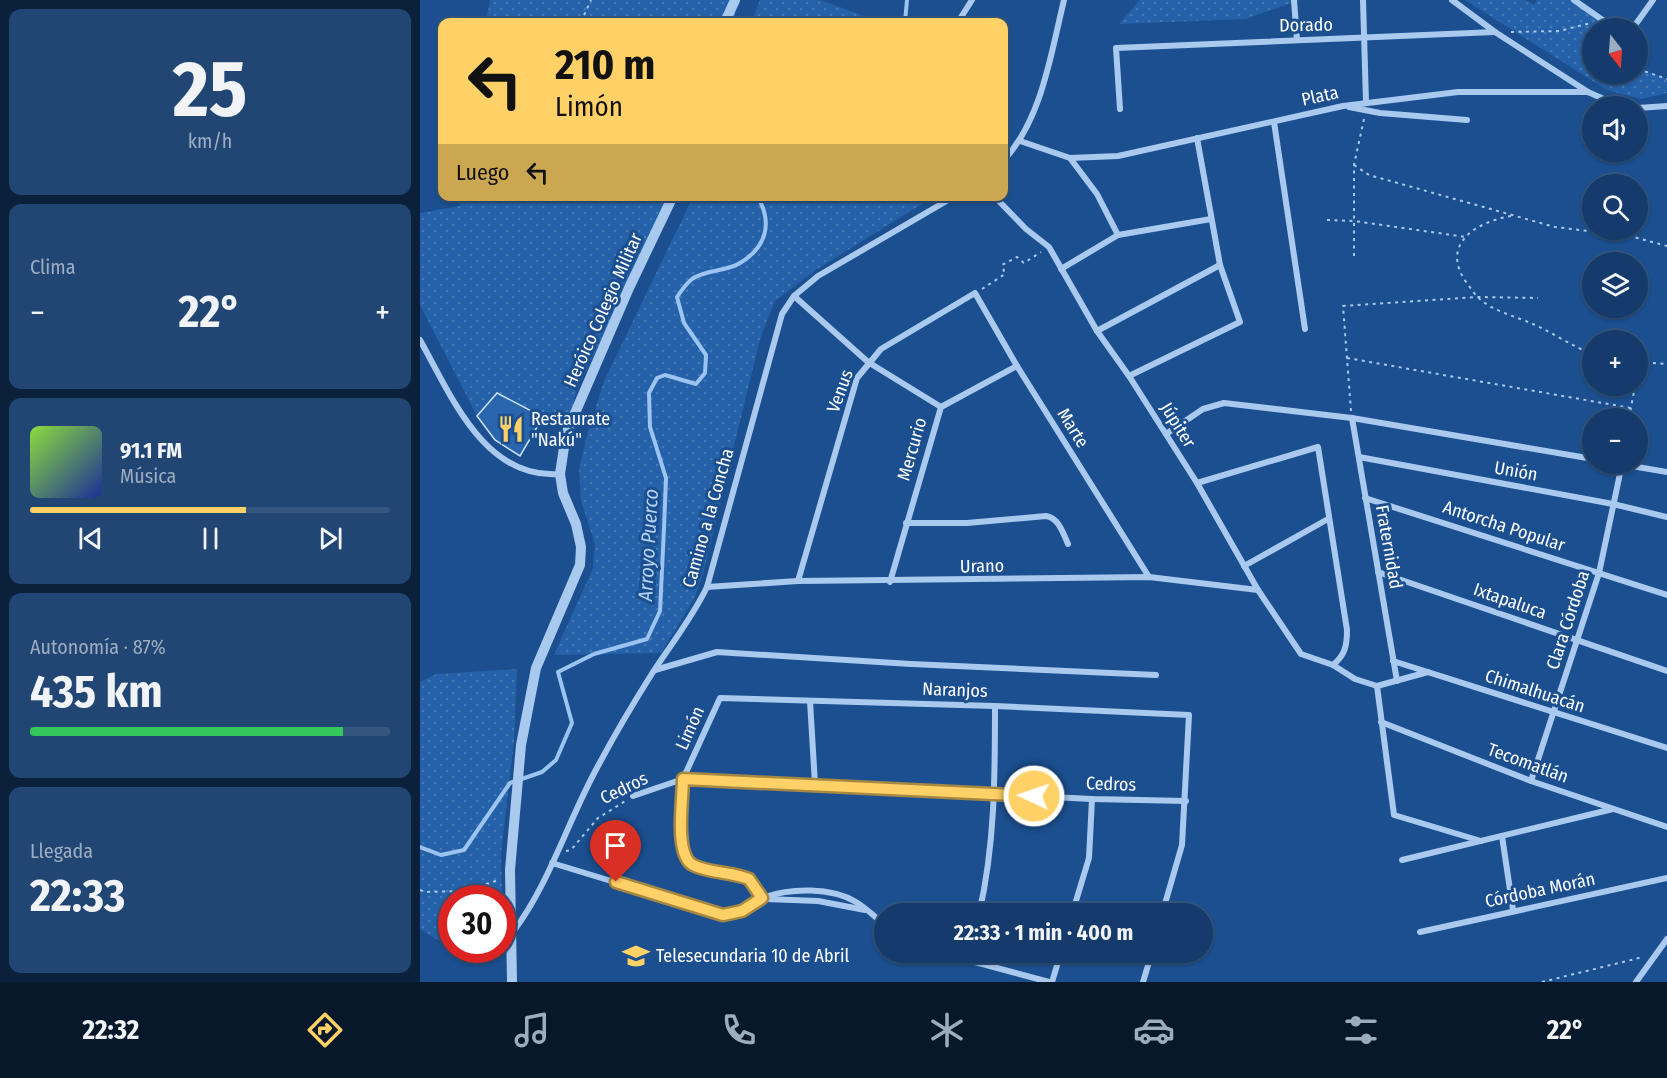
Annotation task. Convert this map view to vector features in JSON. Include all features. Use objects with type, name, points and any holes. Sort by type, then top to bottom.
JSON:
[{"type":"street","points":[[727,18],[735,0]]},
{"type":"street","points":[[961,18],[972,0]]},
{"type":"street","points":[[1008,155],[1020,141],[1035,108],[1064,0]]},
{"type":"street","points":[[1294,0],[1297,39]]},
{"type":"street","points":[[1363,0],[1366,102]]},
{"type":"street","points":[[1452,0],[1496,33],[1588,92]]},
{"type":"street","points":[[1574,0],[1601,18]]},
{"type":"street","points":[[1641,18],[1653,0]]},
{"type":"street","name":"Dorado","points":[[1120,109],[1116,48],[1297,39],[1364,39],[1496,33]]},
{"type":"street","name":"Plata","points":[[1020,141],[1071,158],[1118,156],[1366,102],[1458,92],[1588,92],[1597,96]]},
{"type":"street","points":[[1343,106],[1467,120]]},
{"type":"street","points":[[1648,107],[1667,106]]},
{"type":"street","points":[[1274,122],[1305,329]]},
{"type":"street","points":[[1129,376],[1240,322],[1220,265],[1197,138]]},
{"type":"street","points":[[1071,158],[1097,194],[1118,234]]},
{"type":"street","name":"Heróico Colegio Militar","points":[[560,474],[566,434],[629,288],[671,201]]},
{"type":"street","name":"Camino a la Concha","points":[[516,929],[525,916],[597,768],[655,670],[686,629],[707,587],[782,314],[794,296],[818,276],[946,201]]},
{"type":"street","name":"Júpiter","points":[[999,201],[1026,229],[1049,247],[1097,331],[1129,376],[1197,483],[1258,590],[1301,654],[1333,665],[1355,679],[1377,686]]},
{"type":"street","points":[[1061,269],[1118,234],[1211,219]]},
{"type":"street","points":[[1097,331],[1220,265]]},
{"type":"street","name":"Venus","points":[[798,581],[857,378],[881,349],[975,293]]},
{"type":"street","name":"Marte","points":[[975,293],[1017,366],[1149,578]]},
{"type":"street","points":[[794,296],[868,362],[941,407]]},
{"type":"street","points":[[420,340],[468,424],[484,444],[509,463],[544,475],[560,474],[563,494],[576,524],[581,547],[580,565],[536,668],[520,745],[514,804],[511,885]]},
{"type":"street","name":"Mercurio","points":[[890,582],[941,407],[1017,366]]},
{"type":"street","points":[[1166,434],[1203,409],[1224,403],[1352,418],[1582,457]]},
{"type":"street","name":"Fraternidad","points":[[1352,418],[1397,681]]},
{"type":"street","points":[[1197,483],[1318,447],[1347,630],[1347,646],[1343,657],[1333,665]]},
{"type":"street","name":"Unión","points":[[1359,458],[1613,504],[1667,517]]},
{"type":"street","points":[[1648,469],[1667,472]]},
{"type":"street","name":"Clara Córdoba","points":[[1531,781],[1599,573],[1618,474]]},
{"type":"street","name":"Antorcha Popular","points":[[1365,498],[1667,595]]},
{"type":"street","points":[[906,523],[967,523],[1046,516],[1053,517],[1057,522],[1068,544]]},
{"type":"street","points":[[1244,566],[1328,519]]},
{"type":"street","name":"Ixtapaluca","points":[[1378,572],[1667,671]]},
{"type":"street","name":"Urano","points":[[707,587],[798,581],[1149,578],[1258,590]]},
{"type":"street","points":[[655,670],[717,652],[911,664],[1156,675]]},
{"type":"street","name":"Chimalhuacán","points":[[1393,660],[1667,748]]},
{"type":"street","points":[[1428,672],[1377,686],[1394,815],[1481,841]]},
{"type":"street","name":"Naranjos","points":[[720,698],[995,706],[1189,715],[1186,801]]},
{"type":"street","name":"Limón","points":[[720,698],[683,779],[681,844],[685,856],[693,865],[749,879],[762,898]]},
{"type":"street","points":[[810,701],[815,784]]},
{"type":"street","points":[[982,903],[988,876],[995,793],[995,706]]},
{"type":"street","name":"Tecomatlán","points":[[1381,722],[1531,781],[1667,827]]},
{"type":"street","name":"Cedros","points":[[633,796],[683,779],[1092,799],[1186,801]]},
{"type":"street","points":[[1075,903],[1089,858],[1092,799]]},
{"type":"street","points":[[1165,903],[1182,845],[1186,801]]},
{"type":"street","points":[[1402,860],[1614,808]]},
{"type":"street","points":[[1502,836],[1514,910]]},
{"type":"street","points":[[552,862],[723,915],[742,911],[762,898],[786,891],[809,889],[854,900],[874,916]]},
{"type":"street","name":"Córdoba Morán","points":[[1420,932],[1667,878]]},
{"type":"street","points":[[762,898],[818,901],[866,910]]},
{"type":"street","points":[[1636,982],[1667,939]]},
{"type":"street","points":[[512,963],[512,982]]},
{"type":"street","points":[[976,963],[1051,982],[1057,963]]},
{"type":"street","points":[[1143,982],[1149,963]]},
{"type":"path","points":[[583,18],[591,0]]},
{"type":"path","points":[[1496,33],[1559,31],[1592,22],[1598,16]]},
{"type":"path","points":[[1648,72],[1667,79]]},
{"type":"path","points":[[1354,256],[1354,165],[1366,110]]},
{"type":"path","points":[[1354,165],[1369,175],[1555,227],[1630,236],[1667,246]]},
{"type":"path","points":[[1514,216],[1485,223],[1466,237],[1456,251],[1456,260],[1463,277],[1478,297],[1582,349]]},
{"type":"path","points":[[1327,220],[1354,221],[1466,237]]},
{"type":"path","points":[[975,293],[1005,274],[1002,265],[1017,257],[1024,263],[1049,247]]},
{"type":"path","points":[[1352,418],[1343,306],[1478,297],[1538,298]]},
{"type":"path","points":[[1347,358],[1631,408],[1633,396]]},
{"type":"path","points":[[1648,363],[1667,364]]},
{"type":"path","name":"Cedros","points":[[557,852],[572,850],[598,818],[633,796]]},
{"type":"path","points":[[420,890],[425,892],[464,891],[494,883],[510,870]]},
{"type":"path","points":[[1542,982],[1555,981],[1658,954]]},
{"type":"shaded area","points":[[490,0],[741,0],[734,18],[487,18]]},
{"type":"shaded area","points":[[760,0],[820,0],[870,18],[753,18]]},
{"type":"shaded area","points":[[1140,0],[1300,0],[1246,19],[1119,24]]},
{"type":"shaded area","points":[[1465,0],[1525,0],[1534,5],[1537,0],[1571,0],[1596,18],[1582,18],[1582,74]]},
{"type":"shaded area","points":[[1648,72],[1667,79],[1667,93],[1648,97],[1630,96],[1607,90],[1598,84],[1648,84]]},
{"type":"shaded area","points":[[459,201],[668,201],[576,392],[568,430],[497,393],[477,416],[420,305],[420,213],[460,206]]},
{"type":"shaded area","points":[[691,201],[927,201],[816,270],[775,301],[760,339],[703,574],[694,599],[661,653],[554,655],[593,568],[595,544],[581,501],[579,469],[604,381]]},
{"type":"shaded area","points":[[517,669],[514,741],[501,853],[502,885],[438,885],[438,940],[420,929],[420,682],[436,674]]},
{"type":"building","name":"Restaurate \"Nakú\"","points":[[497,393],[543,417],[520,456],[495,440],[477,416]]},
{"type":"waterway","points":[[905,18],[907,0]]},
{"type":"waterway","name":"Arroyo Puerco","points":[[420,847],[441,855],[464,850],[510,783],[542,772],[556,760],[572,723],[558,672],[594,654],[647,639],[660,611],[666,478],[650,427],[649,393],[657,378],[665,375],[696,384],[705,373],[706,355],[684,323],[677,297],[692,279],[734,266],[749,257],[756,249],[765,233],[766,224],[760,201]]},
{"type":"place","name":"Restaurate \"Nakú\"","points":[[511,429]]},
{"type":"place","name":"Telesecundaria 10 de Abril","points":[[636,956]]},
{"type":"route","points":[[616,882],[723,915],[742,911],[762,898],[749,879],[693,865],[685,856],[681,844],[683,779],[1034,796]]}]
